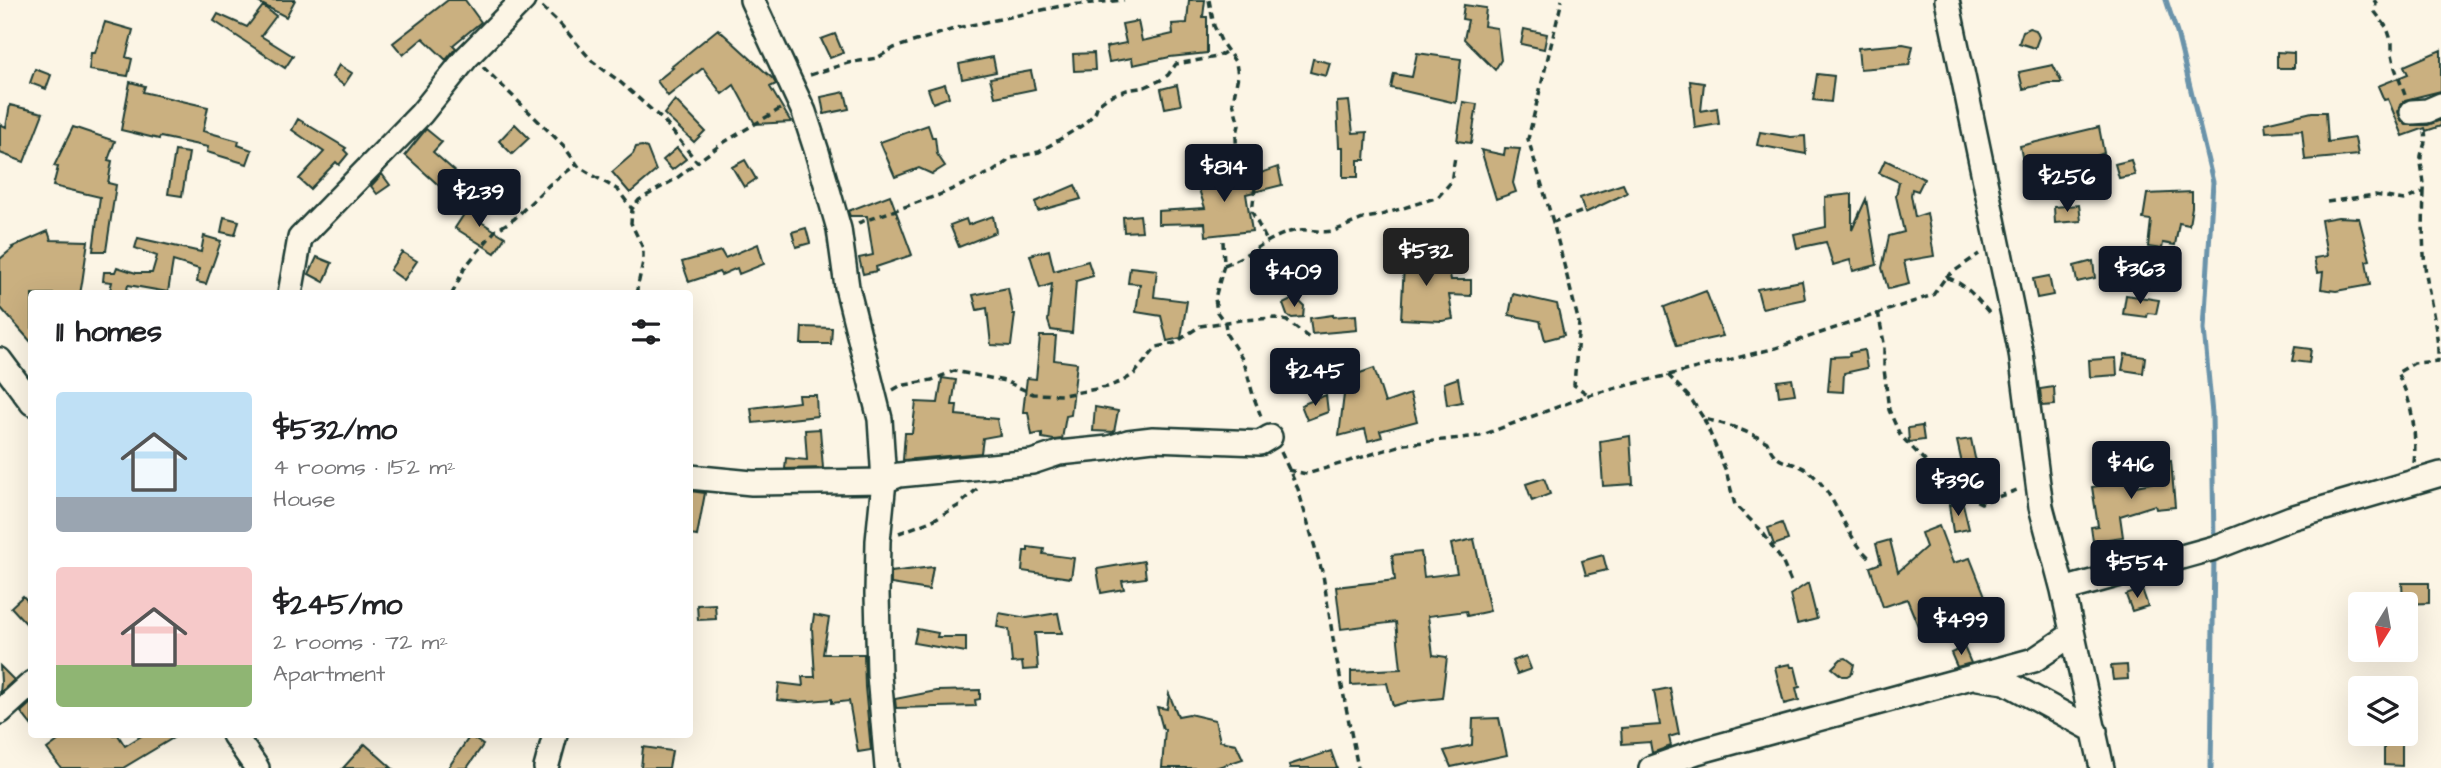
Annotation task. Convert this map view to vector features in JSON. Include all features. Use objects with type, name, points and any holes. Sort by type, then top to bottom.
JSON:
[{"type":"street","points":[[291,290],[300,239],[421,114],[466,58],[523,0]]},
{"type":"street","points":[[752,0],[804,112],[817,152],[839,229],[847,287],[880,419],[884,481],[878,541],[879,675],[887,768]]},
{"type":"street","points":[[1947,0],[2021,353],[2041,507],[2063,590],[2102,768]]},
{"type":"street","points":[[2412,112],[2427,111],[2441,104]]},
{"type":"street","points":[[0,360],[28,398]]},
{"type":"street","points":[[693,477],[752,483],[884,481],[899,475],[1032,462],[1059,453],[1109,448],[1128,442],[1188,439],[1261,443],[1270,437]]},
{"type":"street","points":[[2063,590],[2214,548],[2291,518],[2441,474]]},
{"type":"street","points":[[1651,768],[1697,752],[2034,660],[2071,635]]},
{"type":"street","points":[[1971,678],[2005,682],[2095,731]]},
{"type":"street","points":[[0,712],[28,687]]},
{"type":"street","points":[[236,738],[257,768]]},
{"type":"street","points":[[546,768],[554,738]]},
{"type":"path","points":[[537,0],[592,61],[614,76],[664,121],[697,162]]},
{"type":"path","points":[[637,290],[643,248],[631,223],[632,209],[639,200],[677,178],[792,89],[817,74],[848,63],[877,58],[894,48],[964,27],[1062,6],[1124,0]]},
{"type":"path","points":[[1209,0],[1214,26],[1236,62],[1233,102],[1239,125],[1236,138],[1237,160],[1252,171],[1256,179],[1252,212],[1268,243]]},
{"type":"path","points":[[1563,0],[1528,139],[1579,323],[1574,385],[1589,395]]},
{"type":"path","points":[[2374,0],[2375,12],[2387,28],[2395,68],[2412,112],[2427,135],[2421,158],[2424,173],[2423,252],[2439,337],[2438,361],[2414,363],[2397,373],[2405,387],[2416,448],[2412,482]]},
{"type":"path","points":[[839,229],[939,195],[994,171],[1012,158],[1039,152],[1083,125],[1095,113],[1098,104],[1107,97],[1159,81],[1168,75],[1176,64],[1217,57],[1227,51]]},
{"type":"path","points":[[466,58],[497,78],[563,145],[577,164],[618,190],[632,209]]},
{"type":"path","points":[[1224,265],[1244,258],[1289,232],[1303,229],[1329,232],[1338,230],[1367,217],[1438,197],[1451,182],[1455,157]]},
{"type":"path","points":[[454,290],[466,267],[495,231],[514,219],[549,185],[577,164]]},
{"type":"path","points":[[2327,202],[2375,195],[2404,200],[2424,192]]},
{"type":"path","points":[[1553,222],[1581,212]]},
{"type":"path","points":[[1359,768],[1335,651],[1323,575],[1298,489],[1288,470],[1307,474],[1393,446],[1480,436],[1589,395],[1776,348],[1933,295],[1947,277],[1985,249],[1996,237]]},
{"type":"path","points":[[1223,241],[1224,265],[1215,298],[1217,312],[1225,323],[1227,335],[1244,362],[1253,395],[1270,437]]},
{"type":"path","points":[[1947,277],[1972,291],[1999,325]]},
{"type":"path","points":[[1878,313],[1884,343],[1889,411],[1900,435],[1949,486],[1981,503],[2038,486]]},
{"type":"path","points":[[875,399],[900,386],[932,380],[954,371],[1005,381],[1033,394],[1063,395],[1107,387],[1134,374],[1157,347],[1175,343],[1200,326],[1276,318],[1287,321],[1309,338]]},
{"type":"path","points":[[1668,375],[1691,399],[1704,419],[1726,471],[1735,505],[1761,530],[1782,561],[1791,582]]},
{"type":"path","points":[[1704,419],[1757,436],[1767,442],[1777,460],[1793,463],[1811,473],[1825,487],[1856,544],[1872,560]]},
{"type":"path","points":[[878,541],[931,521],[958,506],[985,483]]},
{"type":"building","points":[[254,0],[295,0],[286,17]]},
{"type":"building","points":[[448,0],[465,0],[481,22],[453,45],[456,48],[446,60],[423,38],[403,55],[393,43]]},
{"type":"building","points":[[1189,0],[1205,0],[1203,17],[1207,17],[1207,53],[1133,65],[1132,58],[1109,62],[1106,47],[1126,43],[1122,24],[1138,21],[1142,41],[1173,34],[1172,24],[1187,23]]},
{"type":"building","points":[[1464,5],[1486,8],[1484,26],[1497,28],[1501,60],[1495,70],[1464,39],[1468,20],[1462,19]]},
{"type":"building","points":[[263,6],[276,16],[261,36],[293,56],[285,68],[214,21],[218,14],[247,27]]},
{"type":"building","points":[[105,22],[133,30],[126,57],[132,59],[128,76],[89,70],[91,53],[95,53]]},
{"type":"building","points":[[2029,28],[2036,30],[2039,37],[2035,48],[2019,43],[2023,31]]},
{"type":"building","points":[[718,29],[773,79],[776,84],[770,87],[791,122],[755,124],[734,85],[722,94],[703,68],[668,96],[657,81]]},
{"type":"building","points":[[1524,29],[1547,34],[1544,49],[1521,44]]},
{"type":"building","points":[[835,34],[843,53],[830,58],[821,39]]},
{"type":"building","points":[[1903,44],[1913,46],[1909,65],[1860,69],[1858,48]]},
{"type":"building","points":[[2441,50],[2441,91],[2405,100],[2398,112],[2406,125],[2428,125],[2441,120],[2441,126],[2426,131],[2425,128],[2403,136],[2388,99],[2384,100],[2378,86],[2408,74],[2404,66]]},
{"type":"building","points":[[2277,52],[2294,53],[2294,68],[2277,68]]},
{"type":"building","points":[[1094,53],[1095,70],[1074,71],[1073,54]]},
{"type":"building","points":[[1417,53],[1461,59],[1456,103],[1391,88],[1394,74],[1412,77]]},
{"type":"building","points":[[993,57],[996,72],[962,79],[959,64]]},
{"type":"building","points":[[1313,59],[1330,63],[1326,76],[1310,72]]},
{"type":"building","points":[[339,65],[352,73],[344,85],[332,77]]},
{"type":"building","points":[[2053,65],[2062,83],[2048,83],[2023,89],[2019,72]]},
{"type":"building","points":[[35,69],[51,75],[46,89],[30,83]]},
{"type":"building","points":[[1031,71],[1035,89],[995,97],[990,78]]},
{"type":"building","points":[[1817,74],[1834,76],[1831,102],[1813,100]]},
{"type":"building","points":[[1690,81],[1704,83],[1701,111],[1717,108],[1719,124],[1695,128]]},
{"type":"building","points":[[130,82],[145,86],[143,92],[208,107],[203,131],[239,141],[238,145],[252,150],[247,164],[207,152],[208,147],[121,130]]},
{"type":"building","points":[[945,84],[949,97],[933,103],[928,89]]},
{"type":"building","points":[[1177,85],[1181,105],[1165,108],[1161,89]]},
{"type":"building","points":[[845,92],[849,109],[824,114],[821,97]]},
{"type":"building","points":[[675,100],[705,131],[694,142],[664,114]]},
{"type":"building","points":[[1349,101],[1353,133],[1367,132],[1365,160],[1358,160],[1358,177],[1343,177],[1343,147],[1339,147],[1337,102]]},
{"type":"building","points":[[1463,102],[1477,104],[1471,143],[1457,141]]},
{"type":"building","points":[[10,105],[43,113],[24,162],[0,153],[0,124],[6,127]]},
{"type":"building","points":[[2312,112],[2326,112],[2328,142],[2355,138],[2358,155],[2305,160],[2302,130],[2266,132],[2265,123]]},
{"type":"building","points":[[298,119],[346,148],[344,150],[348,154],[339,165],[336,162],[310,189],[299,179],[324,152],[292,130]]},
{"type":"building","points":[[515,124],[529,138],[512,154],[499,141]]},
{"type":"building","points":[[928,125],[932,137],[935,137],[937,154],[945,166],[932,174],[919,168],[895,177],[880,142]]},
{"type":"building","points":[[73,127],[115,141],[108,160],[112,161],[108,183],[116,185],[106,251],[93,251],[100,197],[53,186],[58,167],[54,166]]},
{"type":"building","points":[[2099,127],[2104,153],[2081,162],[2028,173],[2020,146]]},
{"type":"building","points":[[426,129],[442,142],[433,152],[491,203],[488,208],[462,194],[460,197],[446,188],[444,190],[405,155]]},
{"type":"building","points":[[1760,132],[1791,137],[1805,136],[1806,154],[1757,145]]},
{"type":"building","points":[[636,147],[647,148],[656,171],[630,193],[612,172],[633,154]]},
{"type":"building","points":[[677,148],[686,159],[672,170],[663,160]]},
{"type":"building","points":[[1505,148],[1520,149],[1513,183],[1516,192],[1496,199],[1481,150],[1504,155]]},
{"type":"building","points":[[175,151],[189,153],[182,196],[168,194]]},
{"type":"building","points":[[745,160],[756,179],[744,187],[732,167]]},
{"type":"building","points":[[1885,160],[1924,179],[1918,191],[1912,189],[1911,195],[1915,217],[1927,213],[1934,256],[1904,261],[1909,284],[1888,289],[1882,268],[1889,236],[1904,232],[1896,196],[1899,182],[1879,173]]},
{"type":"building","points":[[2131,160],[2135,175],[2119,178],[2115,164]]},
{"type":"building","points":[[1278,167],[1282,185],[1246,194],[1252,231],[1206,236],[1205,223],[1158,224],[1158,211],[1205,208],[1195,177],[1229,184]]},
{"type":"building","points":[[382,174],[390,185],[377,194],[371,186]]},
{"type":"building","points":[[1623,184],[1627,193],[1585,213],[1580,198]]},
{"type":"building","points":[[1075,185],[1081,199],[1038,211],[1035,202]]},
{"type":"building","points":[[2192,192],[2189,225],[2179,223],[2175,245],[2163,243],[2162,249],[2148,247],[2151,220],[2143,219],[2147,194]]},
{"type":"building","points":[[1852,194],[1852,230],[1866,199],[1877,265],[1853,271],[1850,260],[1833,265],[1826,242],[1797,248],[1794,234],[1826,227],[1825,197]]},
{"type":"building","points":[[890,195],[912,255],[876,267],[877,271],[863,274],[859,258],[873,255],[867,216],[850,216],[848,211]]},
{"type":"building","points":[[472,202],[485,210],[478,220],[505,237],[495,253],[455,228]]},
{"type":"building","points":[[2079,205],[2081,221],[2055,223],[2054,207]]},
{"type":"building","points":[[1140,215],[1142,231],[1124,232],[1123,217]]},
{"type":"building","points":[[993,216],[996,232],[959,247],[950,225],[966,219],[968,225]]},
{"type":"building","points":[[224,217],[239,221],[235,235],[221,232]]},
{"type":"building","points":[[2338,217],[2359,218],[2370,260],[2366,261],[2370,285],[2336,291],[2321,289],[2323,272],[2317,273],[2314,258],[2327,256],[2321,220]]},
{"type":"building","points":[[806,228],[810,243],[796,247],[792,232]]},
{"type":"building","points":[[48,231],[51,240],[88,241],[81,290],[28,290],[28,338],[0,307],[0,259],[12,247]]},
{"type":"building","points":[[204,236],[221,241],[206,284],[197,282],[199,269],[173,261],[168,290],[128,285],[127,290],[110,290],[112,282],[103,281],[104,272],[115,272],[117,267],[136,273],[152,273],[157,256],[135,248],[138,238],[201,252]]},
{"type":"building","points":[[1405,240],[1415,272],[1428,265],[1431,271],[1449,269],[1451,280],[1471,280],[1471,296],[1449,295],[1453,319],[1401,319],[1404,265],[1394,268],[1387,246]]},
{"type":"building","points":[[758,244],[764,264],[739,274],[737,268],[721,275],[719,272],[689,282],[682,262],[721,251],[725,258]]},
{"type":"building","points":[[1049,250],[1054,271],[1088,261],[1093,276],[1076,281],[1072,333],[1051,330],[1048,321],[1052,284],[1040,288],[1030,255]]},
{"type":"building","points":[[402,252],[417,261],[404,280],[390,270]]},
{"type":"building","points":[[317,257],[332,263],[324,282],[309,274]]},
{"type":"building","points":[[2093,261],[2095,278],[2077,282],[2074,266]]},
{"type":"building","points":[[1130,267],[1157,270],[1154,297],[1187,301],[1181,338],[1167,341],[1161,316],[1136,312],[1140,284],[1128,283]]},
{"type":"building","points":[[2154,270],[2172,274],[2169,288],[2151,284]]},
{"type":"building","points":[[2049,276],[2053,295],[2037,298],[2033,279]]},
{"type":"building","points":[[1802,281],[1805,299],[1762,308],[1757,289]]},
{"type":"building","points":[[1008,288],[1015,314],[1011,346],[991,345],[987,308],[977,310],[973,295]]},
{"type":"building","points":[[1706,291],[1723,336],[1677,346],[1664,307]]},
{"type":"building","points":[[1513,294],[1557,304],[1564,335],[1545,340],[1540,321],[1509,315]]},
{"type":"building","points":[[2126,295],[2159,300],[2156,314],[2148,313],[2147,317],[2123,314]]},
{"type":"building","points":[[1293,299],[1304,306],[1303,317],[1292,318],[1287,315],[1283,304]]},
{"type":"building","points":[[1356,315],[1357,330],[1312,334],[1310,318]]},
{"type":"building","points":[[802,327],[832,328],[831,344],[801,344]]},
{"type":"building","points":[[1040,336],[1056,336],[1054,360],[1077,363],[1071,415],[1066,416],[1062,439],[1042,438],[1042,433],[1032,435],[1028,412],[1023,412],[1027,378],[1036,379]]},
{"type":"building","points":[[2295,347],[2311,349],[2309,363],[2292,361]]},
{"type":"building","points":[[1864,350],[1867,368],[1844,373],[1843,392],[1828,391],[1831,357],[1850,356],[1849,353]]},
{"type":"building","points":[[2125,354],[2145,357],[2143,373],[2122,370]]},
{"type":"building","points":[[2116,358],[2117,375],[2090,377],[2089,360]]},
{"type":"building","points":[[1374,368],[1385,403],[1410,394],[1417,421],[1380,431],[1382,437],[1368,441],[1365,429],[1339,436],[1346,378]]},
{"type":"building","points":[[942,378],[956,380],[952,405],[957,405],[956,415],[997,419],[1000,435],[983,438],[981,453],[903,460],[905,433],[912,433],[916,402],[938,403]]},
{"type":"building","points":[[1458,378],[1462,402],[1447,405],[1444,383]]},
{"type":"building","points":[[1792,379],[1795,394],[1779,396],[1777,381]]},
{"type":"building","points":[[2054,387],[2055,405],[2042,406],[2040,389]]},
{"type":"building","points":[[798,395],[816,395],[817,416],[753,423],[751,408],[799,402]]},
{"type":"building","points":[[1326,395],[1328,412],[1307,420],[1301,405]]},
{"type":"building","points":[[1095,407],[1118,411],[1114,432],[1093,431]]},
{"type":"building","points":[[1922,426],[1924,440],[1909,442],[1908,428]]},
{"type":"building","points":[[820,429],[823,468],[785,469],[786,458],[807,460],[805,430]]},
{"type":"building","points":[[1630,436],[1633,484],[1603,486],[1600,441]]},
{"type":"building","points":[[1971,439],[1975,458],[1992,492],[1978,499],[1963,468],[1957,441]]},
{"type":"building","points":[[2171,461],[2175,507],[2156,509],[2155,505],[2120,516],[2123,537],[2093,541],[2091,527],[2098,526],[2092,487],[2129,481],[2131,487],[2156,482],[2154,462]]},
{"type":"building","points":[[1544,478],[1550,494],[1532,501],[1526,484]]},
{"type":"building","points":[[693,491],[705,493],[697,536],[693,535]]},
{"type":"building","points":[[1963,504],[1969,529],[1953,532],[1949,505]]},
{"type":"building","points":[[1782,523],[1788,540],[1774,545],[1768,528]]},
{"type":"building","points":[[1939,526],[1953,563],[1970,558],[1989,606],[1921,633],[1907,599],[1883,607],[1870,567],[1881,563],[1876,544],[1890,540],[1898,572],[1926,547],[1921,533]]},
{"type":"building","points":[[1474,539],[1490,611],[1467,616],[1466,611],[1428,616],[1433,655],[1447,657],[1442,698],[1393,706],[1387,683],[1351,685],[1351,671],[1401,669],[1396,622],[1341,629],[1336,587],[1395,580],[1392,555],[1421,552],[1424,577],[1457,573],[1451,544]]},
{"type":"building","points":[[1028,547],[1044,549],[1043,554],[1074,558],[1071,578],[1022,571],[1024,551],[1028,551]]},
{"type":"building","points":[[1603,555],[1607,570],[1586,575],[1582,561]]},
{"type":"building","points":[[1144,561],[1146,578],[1122,581],[1124,589],[1101,593],[1097,569]]},
{"type":"building","points":[[933,567],[929,590],[891,584],[891,572]]},
{"type":"building","points":[[1808,583],[1817,619],[1797,624],[1790,595]]},
{"type":"building","points":[[2402,583],[2429,583],[2429,603],[2418,603],[2418,592],[2402,592]]},
{"type":"building","points":[[2142,589],[2148,606],[2132,611],[2126,595]]},
{"type":"building","points":[[23,596],[28,602],[28,626],[11,607]]},
{"type":"building","points":[[715,604],[716,619],[698,620],[697,605]]},
{"type":"building","points":[[999,613],[1027,618],[1058,613],[1062,633],[1035,633],[1038,669],[1023,670],[1022,662],[1012,663],[1009,629],[997,627]]},
{"type":"building","points":[[814,615],[829,618],[823,654],[864,654],[871,750],[858,752],[849,701],[832,703],[832,699],[799,702],[777,700],[779,683],[803,686],[802,677],[815,677],[812,628]]},
{"type":"building","points":[[917,629],[938,633],[937,637],[966,637],[966,652],[914,643]]},
{"type":"building","points":[[1964,647],[1971,663],[1957,667],[1951,653]]},
{"type":"building","points":[[1526,656],[1531,669],[1517,674],[1512,661]]},
{"type":"building","points":[[1846,658],[1854,664],[1852,673],[1842,676],[1832,668]]},
{"type":"building","points":[[1790,664],[1795,667],[1800,687],[1796,688],[1799,700],[1784,704],[1775,667]]},
{"type":"building","points":[[2127,665],[2128,679],[2113,680],[2111,666]]},
{"type":"building","points":[[0,666],[14,680],[0,693],[1,682]]},
{"type":"building","points":[[1670,688],[1679,734],[1669,737],[1671,746],[1652,753],[1650,742],[1622,744],[1621,728],[1660,725],[1654,691]]},
{"type":"building","points":[[980,690],[980,699],[975,700],[976,706],[896,708],[895,699],[936,691]]},
{"type":"building","points":[[1169,694],[1178,716],[1189,714],[1215,720],[1220,741],[1236,744],[1243,759],[1215,768],[1162,768],[1165,729],[1157,707],[1167,709]]},
{"type":"building","points":[[28,706],[28,721],[21,712]]},
{"type":"building","points":[[1499,718],[1507,755],[1451,767],[1444,751],[1472,745],[1473,719]]},
{"type":"building","points":[[62,738],[120,738],[125,746],[138,738],[173,738],[123,768],[61,768],[47,749]]},
{"type":"building","points":[[469,738],[483,745],[467,768],[448,768]]},
{"type":"building","points":[[365,744],[392,768],[343,768]]},
{"type":"building","points":[[2384,746],[2402,746],[2402,766],[2384,765]]},
{"type":"building","points":[[643,747],[672,751],[669,768],[641,768]]},
{"type":"building","points":[[1331,751],[1337,768],[1290,768],[1289,765]]},
{"type":"waterway","points":[[2166,0],[2177,33],[2213,182],[2204,329],[2212,414],[2214,541]]},
{"type":"waterway","points":[[2211,768],[2214,554]]}]
